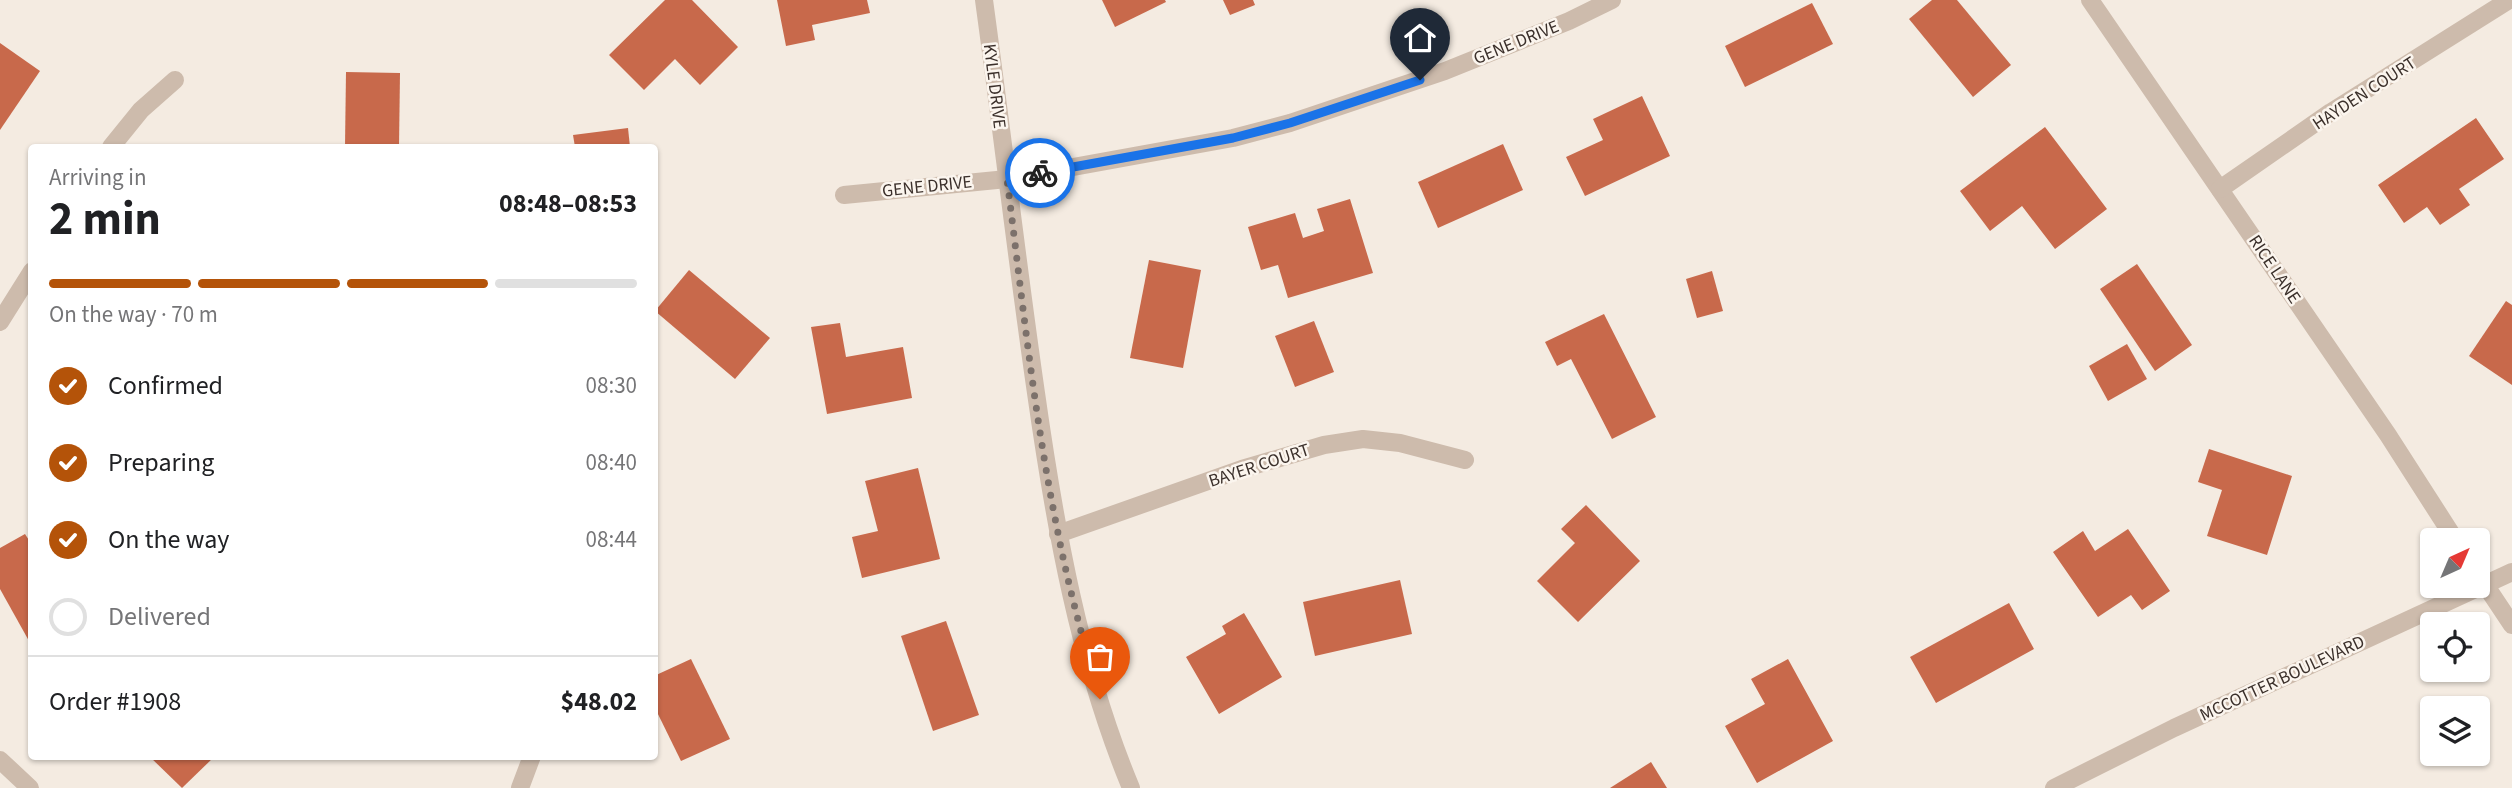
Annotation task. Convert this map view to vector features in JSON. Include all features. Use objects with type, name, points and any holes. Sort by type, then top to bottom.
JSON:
[{"type":"street","name":"KYLE DRIVE","points":[[984,0],[1024,315],[1058,534],[1085,645],[1108,725],[1131,788]]},
{"type":"street","name":"GENE DRIVE","points":[[844,195],[1007,179],[1233,138],[1290,123],[1445,71],[1569,21],[1612,0]]},
{"type":"street","name":"RICE LANE","points":[[2090,0],[2388,435],[2448,528]]},
{"type":"street","name":"HAYDEN COURT","points":[[2220,189],[2331,112],[2509,0]]},
{"type":"street","points":[[113,144],[141,110],[175,80]]},
{"type":"street","points":[[0,322],[28,277]]},
{"type":"street","name":"BAYER COURT","points":[[1058,534],[1242,469],[1324,445],[1363,439],[1400,443],[1465,460]]},
{"type":"street","name":"MCCOTTER BOULEVARD","points":[[2490,577],[2512,572]]},
{"type":"street","points":[[2490,592],[2512,625]]},
{"type":"street","name":"MCCOTTER BOULEVARD","points":[[2054,788],[2442,598]]},
{"type":"street","points":[[0,760],[30,788]]},
{"type":"street","points":[[520,788],[530,760]]},
{"type":"building","points":[[665,0],[692,0],[738,47],[700,85],[675,59],[644,90],[609,55]]},
{"type":"building","points":[[777,0],[867,0],[870,13],[812,25],[815,40],[786,46]]},
{"type":"building","points":[[1102,0],[1165,0],[1166,2],[1115,27]]},
{"type":"building","points":[[1223,0],[1253,0],[1255,5],[1230,15]]},
{"type":"building","points":[[1932,0],[1957,0],[2011,65],[1973,97],[1909,19]]},
{"type":"building","points":[[1812,3],[1833,44],[1745,87],[1725,46]]},
{"type":"building","points":[[0,43],[40,71],[0,130]]},
{"type":"building","points":[[346,72],[400,73],[399,144],[345,144]]},
{"type":"building","points":[[1642,96],[1670,156],[1585,196],[1566,157],[1603,140],[1593,119]]},
{"type":"building","points":[[2476,118],[2504,159],[2459,189],[2470,205],[2440,225],[2427,207],[2404,223],[2378,185]]},
{"type":"building","points":[[2045,127],[2107,209],[2055,249],[2022,206],[1990,231],[1960,191]]},
{"type":"building","points":[[628,128],[630,144],[574,144],[573,135]]},
{"type":"building","points":[[1503,144],[1523,190],[1438,228],[1418,182]]},
{"type":"building","points":[[1350,199],[1373,273],[1288,298],[1278,265],[1261,270],[1248,227],[1295,213],[1303,238],[1324,231],[1317,209]]},
{"type":"building","points":[[1149,260],[1201,270],[1183,368],[1130,358]]},
{"type":"building","points":[[2137,264],[2192,345],[2155,371],[2100,289]]},
{"type":"building","points":[[689,270],[770,338],[735,379],[658,314],[658,307]]},
{"type":"building","points":[[1712,271],[1723,311],[1697,318],[1686,279]]},
{"type":"building","points":[[2506,301],[2512,305],[2512,385],[2469,356]]},
{"type":"building","points":[[1604,314],[1656,417],[1612,439],[1571,359],[1557,366],[1545,342]]},
{"type":"building","points":[[1314,321],[1334,372],[1295,387],[1275,336]]},
{"type":"building","points":[[840,323],[846,357],[903,347],[912,398],[827,414],[811,327]]},
{"type":"building","points":[[2127,344],[2147,379],[2108,401],[2089,366]]},
{"type":"building","points":[[2209,449],[2292,476],[2267,555],[2207,536],[2222,490],[2198,482]]},
{"type":"building","points":[[918,468],[940,559],[862,578],[852,537],[878,531],[865,481]]},
{"type":"building","points":[[1586,505],[1640,561],[1578,622],[1537,581],[1575,543],[1561,529]]},
{"type":"building","points":[[2128,529],[2170,591],[2142,610],[2131,595],[2098,617],[2053,552],[2083,531],[2095,551]]},
{"type":"building","points":[[25,534],[28,539],[28,639],[0,589],[0,548]]},
{"type":"building","points":[[1400,580],[1412,634],[1315,656],[1303,602]]},
{"type":"building","points":[[2009,603],[2034,649],[1936,703],[1910,657]]},
{"type":"building","points":[[1244,613],[1282,677],[1219,714],[1186,657],[1226,634],[1222,626]]},
{"type":"building","points":[[946,621],[979,715],[933,731],[901,636]]},
{"type":"building","points":[[691,659],[730,739],[681,761],[658,714],[658,674]]},
{"type":"building","points":[[1788,659],[1833,741],[1757,783],[1725,726],[1765,704],[1751,679]]},
{"type":"building","points":[[153,760],[211,760],[182,788]]},
{"type":"building","points":[[1651,762],[1667,788],[1610,788]]},
{"type":"way so far","points":[[1040,173],[1007,179],[1048,480],[1077,619],[1100,699]]},
{"type":"route","points":[[1040,173],[1233,138],[1290,123],[1420,80]]}]
